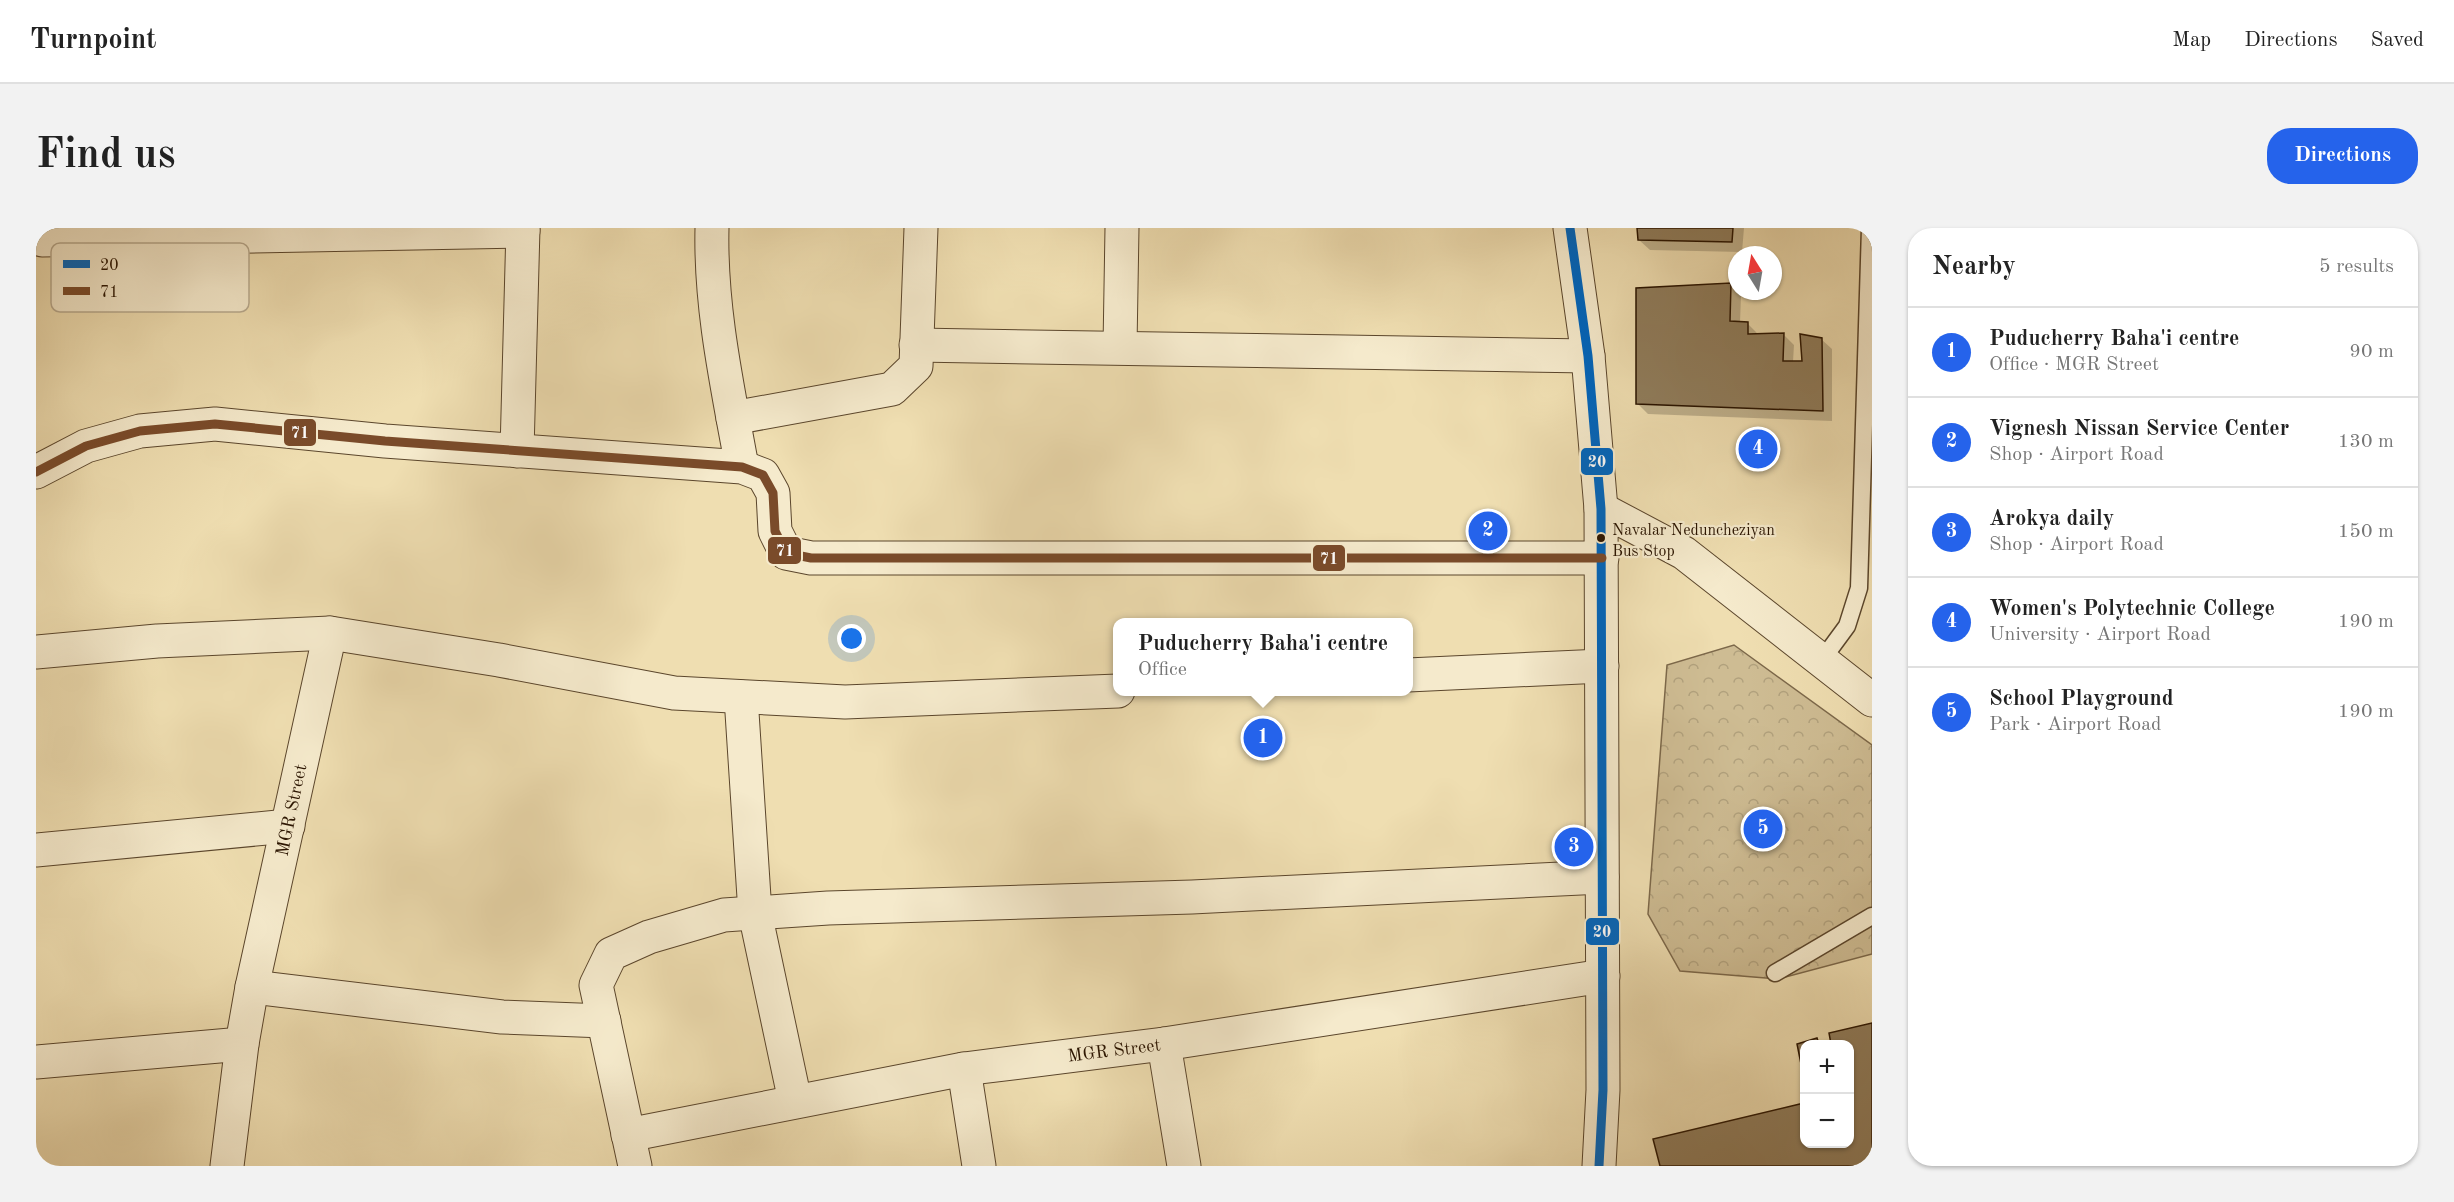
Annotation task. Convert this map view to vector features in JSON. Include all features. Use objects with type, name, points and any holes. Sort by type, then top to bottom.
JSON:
[{"type":"street","points":[[712,228],[718,327],[742,468]]},
{"type":"street","points":[[733,418],[892,389],[916,366],[921,228]]},
{"type":"street","points":[[1120,347],[1122,228]]},
{"type":"street","points":[[1570,228],[1588,356],[1601,509],[1603,1090],[1599,1166]]},
{"type":"street","points":[[41,238],[523,230],[517,451]]},
{"type":"street","points":[[916,345],[1588,356]]},
{"type":"street","points":[[36,472],[86,446],[140,430],[215,424],[742,468],[762,475],[773,494],[775,531],[786,553],[811,558],[1602,558]]},
{"type":"street","points":[[1601,509],[1684,553],[1872,700]]},
{"type":"street","points":[[36,652],[157,641],[330,633],[499,660],[675,693],[845,702],[1113,691]]},
{"type":"street","name":"MGR Street","points":[[227,1166],[242,1044],[252,987],[330,633]]},
{"type":"street","points":[[1413,675],[1602,666]]},
{"type":"street","points":[[741,697],[755,913],[795,1101]]},
{"type":"street","points":[[36,850],[288,826]]},
{"type":"street","points":[[635,1166],[596,985],[610,954],[649,937],[724,915],[755,913],[840,908],[1192,897],[1602,877]]},
{"type":"street","name":"MGR Street","points":[[628,1135],[964,1069],[1164,1044],[1603,976]]},
{"type":"street","points":[[252,987],[502,1017],[604,1021]]},
{"type":"street","points":[[36,1062],[242,1044]]},
{"type":"street","points":[[1164,1044],[1184,1166]]},
{"type":"street","points":[[964,1069],[979,1166]]},
{"type":"lane","points":[[1822,660],[1848,626],[1858,588],[1870,228]]},
{"type":"lane","points":[[1775,973],[1872,916]]},
{"type":"green space","points":[[1734,645],[1872,745],[1872,954],[1778,979],[1680,971],[1648,914],[1667,665]]},
{"type":"building","points":[[1637,228],[1733,228],[1732,242],[1638,240]]},
{"type":"building","points":[[1728,283],[1730,321],[1748,322],[1748,334],[1784,333],[1783,361],[1802,361],[1800,334],[1822,338],[1823,411],[1636,404],[1636,288]]},
{"type":"building","points":[[1872,1023],[1872,1166],[1660,1166],[1653,1139],[1800,1104],[1800,1148],[1854,1148],[1854,1040],[1830,1040],[1829,1033]]},
{"type":"building","points":[[1800,1043],[1800,1059],[1797,1044]]},
{"type":"transit line","name":"20","points":[[1570,228],[1588,356],[1601,509],[1603,1090],[1599,1166]]},
{"type":"transit line","name":"71","points":[[36,472],[86,446],[140,431],[215,424],[385,441],[742,467],[763,475],[773,493],[775,531],[786,553],[811,558],[1602,558]]},
{"type":"place","name":"Women's Polytechnic College","points":[[1758,449]]},
{"type":"place","name":"Vignesh Nissan Service Center","points":[[1488,531]]},
{"type":"place","name":"Navalar Neduncheziyan Bus Stop","points":[[1601,538]]},
{"type":"place","name":"Puducherry Baha'i centre","points":[[1263,738]]},
{"type":"place","name":"School Playground","points":[[1763,829]]},
{"type":"place","name":"Arokya daily","points":[[1574,847]]}]
